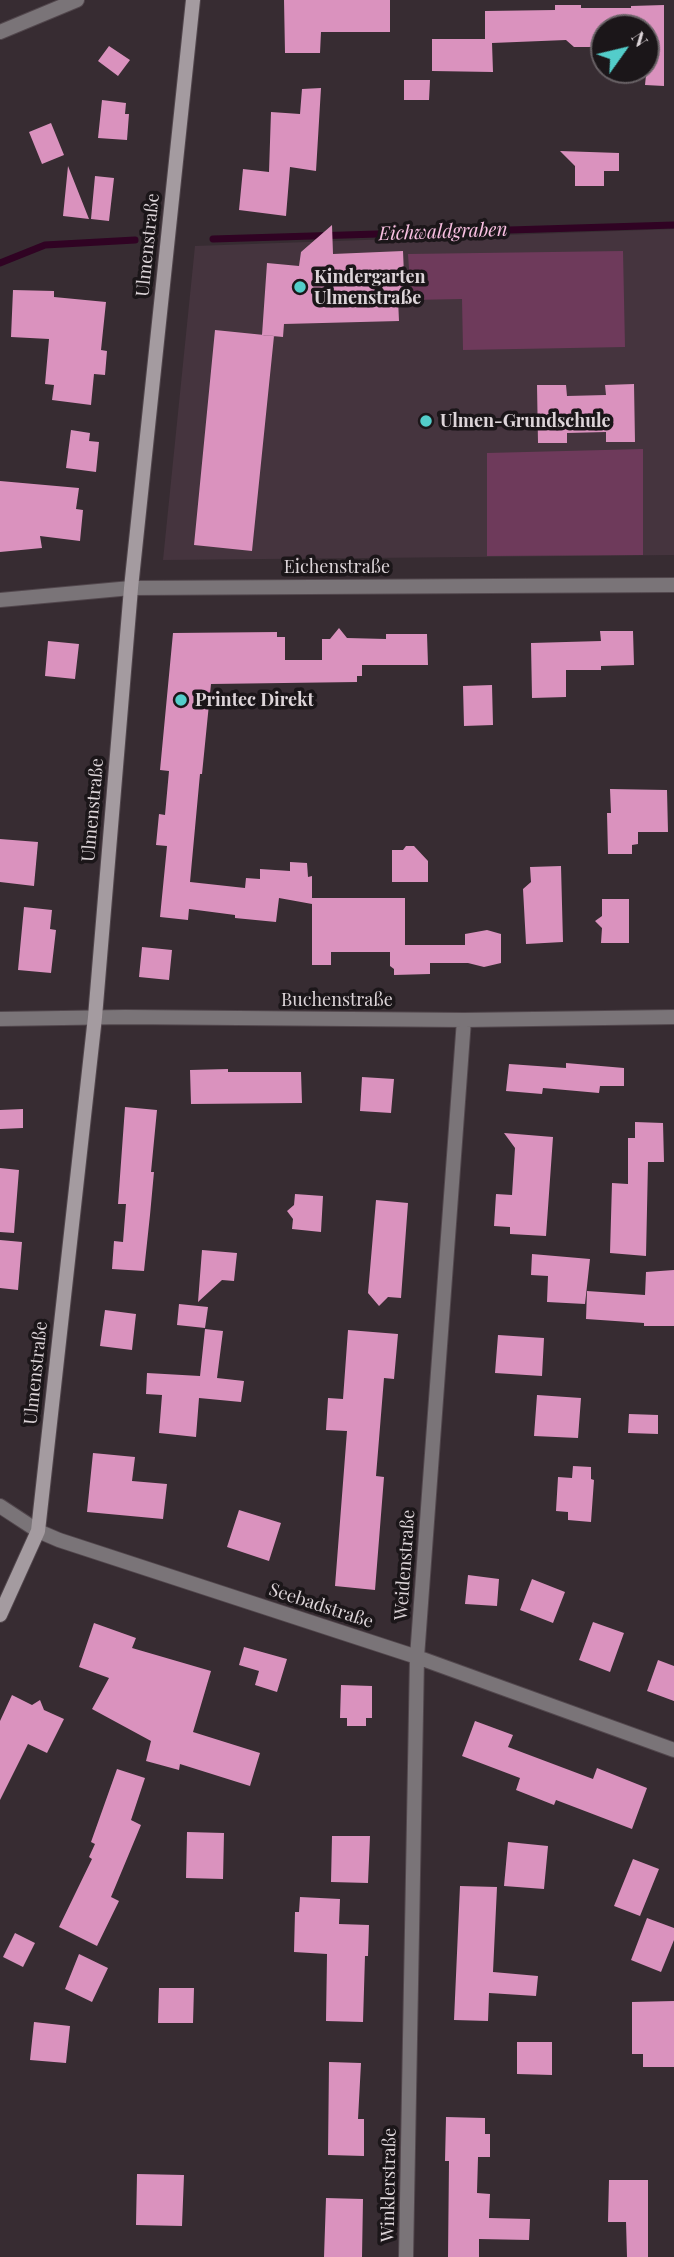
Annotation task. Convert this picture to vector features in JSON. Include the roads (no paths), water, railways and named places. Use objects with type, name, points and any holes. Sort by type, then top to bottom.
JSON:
[{"type":"street","points":[[0,32],[77,0]]},
{"type":"street","name":"Ulmenstraße","points":[[0,1615],[38,1531],[95,1017],[131,588],[193,0]]},
{"type":"street","name":"Eichenstraße","points":[[0,600],[131,588],[674,585]]},
{"type":"street","name":"Buchenstraße","points":[[0,1018],[464,1020],[674,1017]]},
{"type":"street","name":"Weidenstraße","points":[[410,2114],[417,1657],[464,1020]]},
{"type":"street","name":"Seebadstraße","points":[[0,1506],[38,1531],[59,1540],[417,1657],[674,1750]]},
{"type":"street","name":"Winklerstraße","points":[[406,2257],[410,2114]]},
{"type":"waterway","name":"Eichwaldgraben","points":[[213,239],[674,225]]},
{"type":"waterway","name":"Eichwaldgraben","points":[[0,263],[45,245],[135,240]]},
{"type":"place","name":"Kindergarten Ulmenstraße","points":[[300,287]]},
{"type":"place","name":"Ulmen-Grundschule","points":[[426,421]]},
{"type":"place","name":"Printec Direkt","points":[[181,700]]}]
